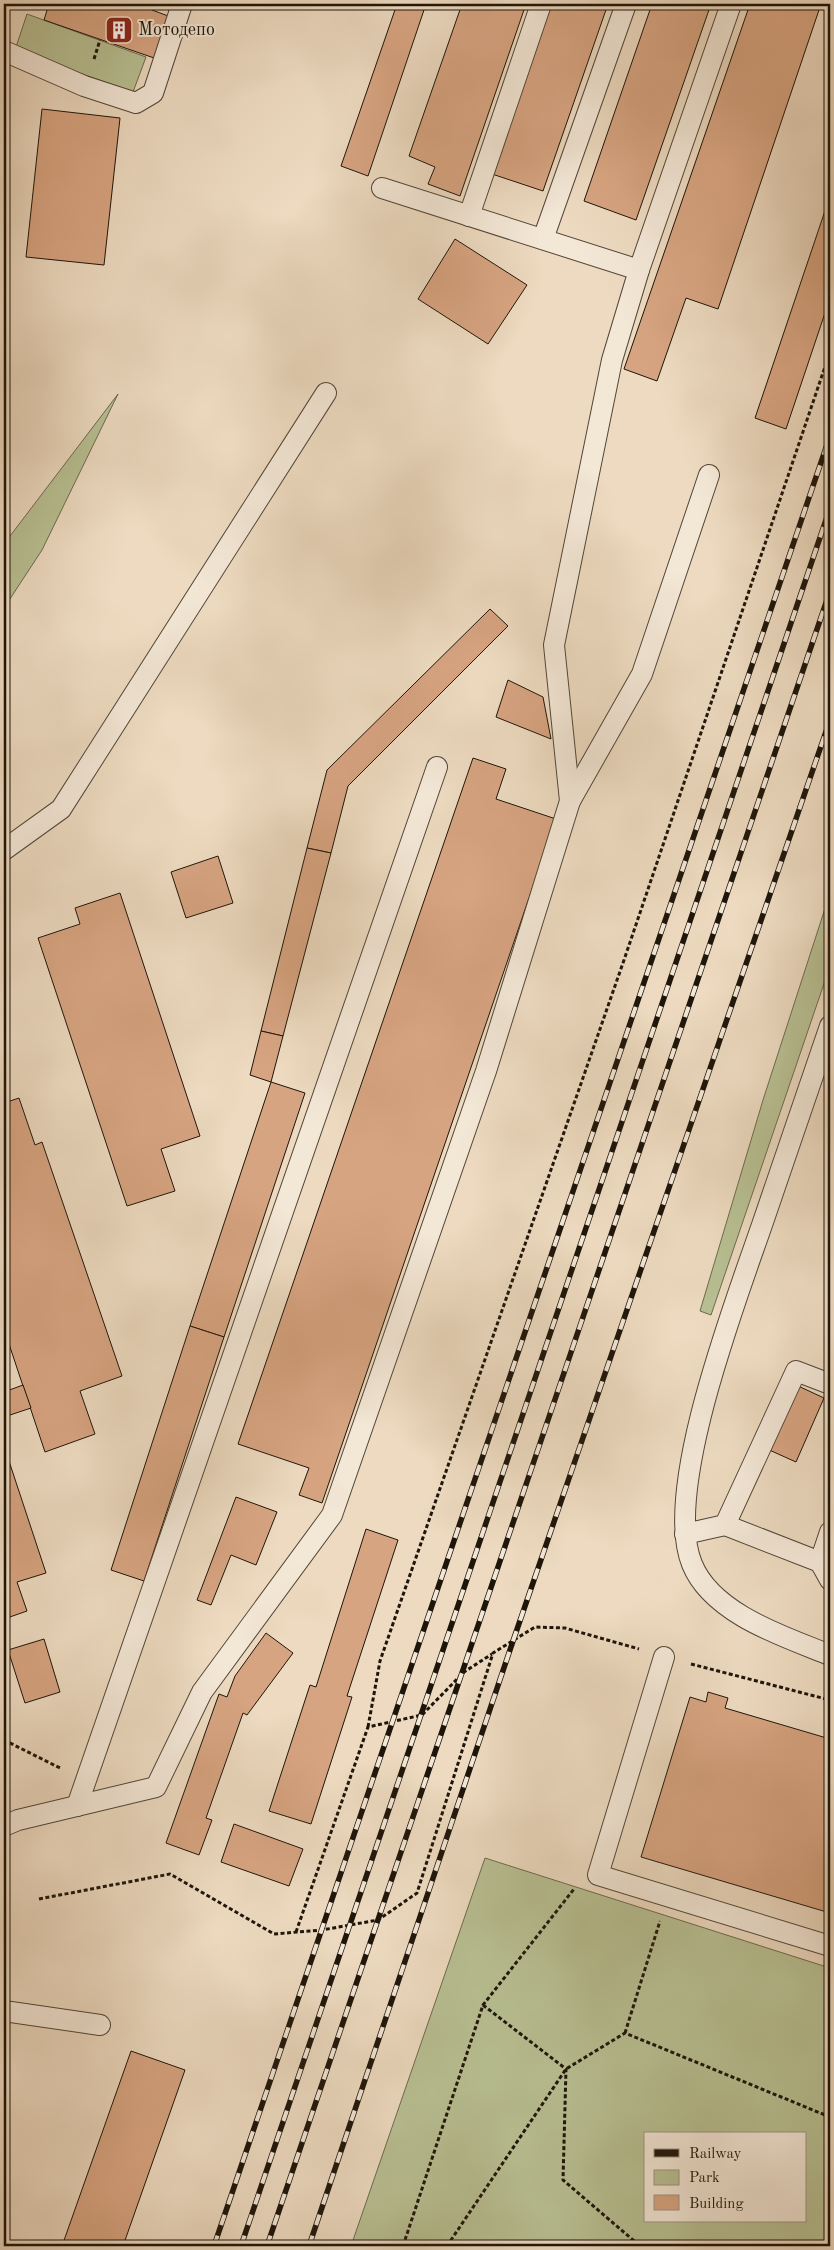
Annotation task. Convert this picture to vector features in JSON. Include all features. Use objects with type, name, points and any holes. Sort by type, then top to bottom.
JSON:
[{"type":"lane","points":[[4,51],[84,86],[136,103],[153,93],[182,4]]},
{"type":"lane","points":[[469,216],[540,4]]},
{"type":"lane","points":[[543,239],[626,4]]},
{"type":"lane","points":[[570,801],[554,645],[612,360],[639,270],[731,4]]},
{"type":"lane","points":[[382,188],[639,270]]},
{"type":"lane","points":[[4,850],[61,809],[326,393]]},
{"type":"lane","points":[[4,1826],[18,1820],[156,1787],[202,1692],[332,1515],[486,1071],[570,801],[642,674],[709,474]]},
{"type":"lane","points":[[77,1806],[437,767]]},
{"type":"lane","points":[[830,1026],[720,1347],[696,1440],[686,1497],[685,1534],[691,1564],[702,1582],[717,1598],[739,1614],[771,1631],[830,1655]]},
{"type":"lane","points":[[725,1525],[796,1371],[830,1384]]},
{"type":"lane","points":[[685,1534],[725,1525],[820,1562],[830,1580]]},
{"type":"lane","points":[[820,1562],[830,1532]]},
{"type":"lane","points":[[664,1657],[598,1875],[830,1946]]},
{"type":"lane","points":[[4,2011],[100,2025]]},
{"type":"path","points":[[296,1932],[368,1727],[380,1660],[624,960],[830,352]]},
{"type":"path","points":[[368,1727],[422,1715],[464,1672],[535,1627]]},
{"type":"path","points":[[39,1899],[170,1874],[274,1934],[378,1920],[417,1893],[494,1653]]},
{"type":"path","points":[[403,2246],[483,2005],[579,1882]]},
{"type":"path","points":[[447,2246],[566,2069],[625,2033],[662,1918]]},
{"type":"path","points":[[483,2005],[566,2069]]},
{"type":"path","points":[[625,2033],[830,2117]]},
{"type":"path","points":[[566,2069],[563,2180],[640,2246]]},
{"type":"green space","points":[[27,14],[146,57],[133,92],[15,50]]},
{"type":"green space","points":[[118,394],[42,550],[4,608],[4,544]]},
{"type":"green space","points":[[830,893],[830,966],[711,1315],[700,1311],[763,1100]]},
{"type":"green space","points":[[485,1858],[830,1968],[830,2246],[351,2246]]},
{"type":"building","name":"Мотодепо","points":[[49,4],[154,4],[152,10],[171,17],[157,59],[44,20]]},
{"type":"building","points":[[397,4],[426,4],[368,176],[341,166]]},
{"type":"building","points":[[462,4],[526,4],[460,196],[428,184],[435,167],[409,156]]},
{"type":"building","points":[[551,4],[608,4],[543,191],[492,174]]},
{"type":"building","points":[[652,4],[711,4],[636,220],[584,201]]},
{"type":"building","points":[[750,4],[821,4],[718,309],[686,298],[657,381],[624,369]]},
{"type":"building","points":[[42,109],[120,118],[104,265],[26,257]]},
{"type":"building","points":[[830,196],[830,298],[786,429],[755,418]]},
{"type":"building","points":[[455,239],[527,285],[488,344],[418,299]]},
{"type":"building","points":[[490,609],[508,626],[348,786],[331,853],[307,848],[327,770]]},
{"type":"building","points":[[508,680],[543,697],[551,739],[496,717]]},
{"type":"building","points":[[473,758],[506,769],[496,799],[556,819],[322,1503],[299,1495],[309,1468],[238,1444]]},
{"type":"building","points":[[307,848],[331,853],[283,1036],[261,1031]]},
{"type":"building","points":[[218,856],[233,903],[186,918],[171,872]]},
{"type":"building","points":[[120,893],[200,1136],[161,1149],[175,1191],[127,1206],[38,938],[80,924],[75,908]]},
{"type":"building","points":[[261,1031],[283,1036],[271,1082],[250,1075]]},
{"type":"building","points":[[271,1082],[305,1093],[224,1337],[190,1326]]},
{"type":"building","points":[[19,1098],[35,1145],[42,1142],[122,1376],[80,1391],[95,1434],[45,1452],[4,1329],[4,1103]]},
{"type":"building","points":[[190,1326],[224,1337],[144,1581],[111,1570]]},
{"type":"building","points":[[23,1385],[31,1408],[4,1417],[4,1392]]},
{"type":"building","points":[[796,1385],[824,1398],[796,1462],[767,1449]]},
{"type":"building","points":[[4,1446],[46,1573],[17,1582],[27,1611],[4,1619]]},
{"type":"building","points":[[236,1497],[277,1512],[256,1565],[231,1555],[211,1605],[197,1600]]},
{"type":"building","points":[[366,1529],[398,1540],[347,1696],[352,1697],[311,1824],[269,1811],[310,1685],[316,1687]]},
{"type":"building","points":[[266,1633],[293,1653],[247,1715],[243,1713],[206,1818],[212,1820],[199,1855],[166,1843],[219,1694],[227,1697],[235,1676]]},
{"type":"building","points":[[44,1639],[60,1692],[25,1703],[8,1650]]},
{"type":"building","points":[[708,1692],[728,1698],[725,1708],[830,1739],[830,1913],[641,1857],[690,1697],[706,1702]]},
{"type":"building","points":[[234,1824],[303,1849],[289,1886],[221,1862]]},
{"type":"building","points":[[131,2051],[185,2070],[123,2246],[62,2246]]},
{"type":"railway","points":[[214,2246],[830,436]]},
{"type":"railway","points":[[241,2246],[830,508]]},
{"type":"railway","points":[[267,2246],[830,591]]},
{"type":"railway","points":[[309,2246],[513,1641],[830,720]]},
{"type":"place","name":"Мотодепо","points":[[119,30]]}]
